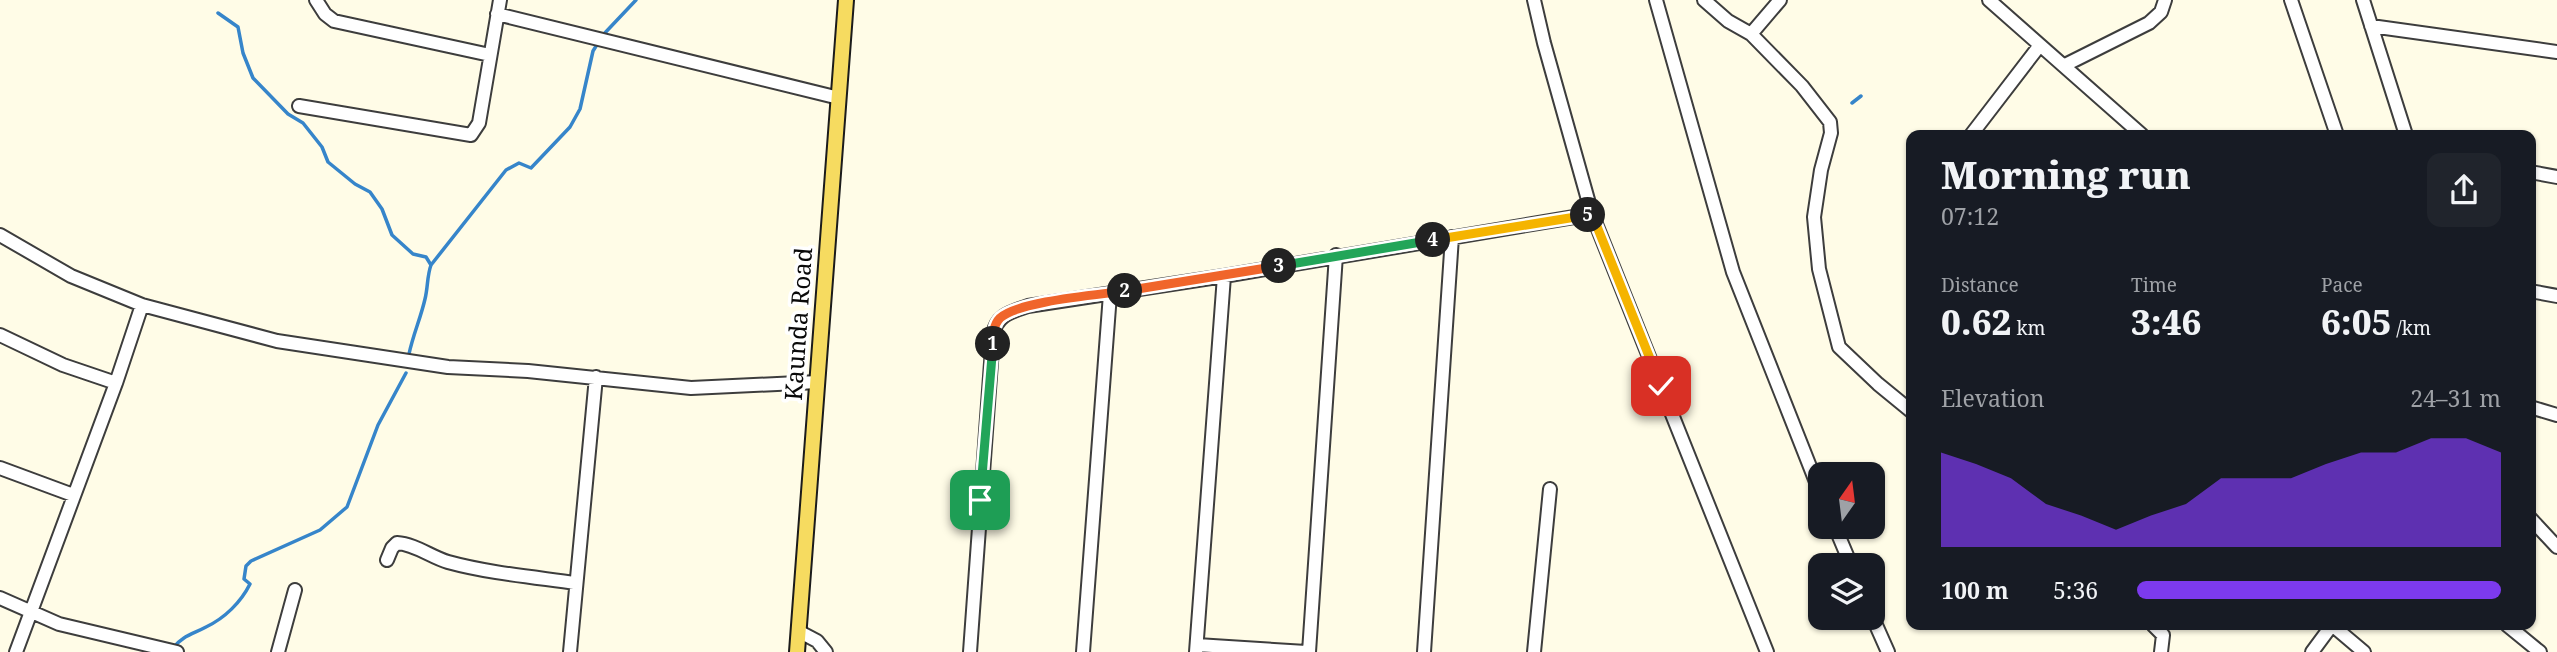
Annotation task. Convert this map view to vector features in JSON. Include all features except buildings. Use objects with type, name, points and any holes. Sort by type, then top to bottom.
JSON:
[{"type":"main road","name":"Kaunda Road","points":[[797,652],[846,0]]},
{"type":"street","points":[[317,0],[325,14],[334,21],[491,55]]},
{"type":"street","points":[[299,106],[471,135],[479,122],[500,0]]},
{"type":"street","points":[[1534,0],[1592,214],[1767,652]]},
{"type":"street","points":[[1656,0],[1733,271],[1808,462]]},
{"type":"street","points":[[1704,0],[1728,21],[1751,34],[1802,86],[1830,122],[1831,133],[1821,170],[1814,218],[1821,279],[1839,347],[1906,407]]},
{"type":"street","points":[[1751,34],[1780,0]]},
{"type":"street","points":[[1989,0],[2137,130]]},
{"type":"street","points":[[2065,65],[2149,23],[2161,12],[2165,0]]},
{"type":"street","points":[[2291,0],[2335,130]]},
{"type":"street","points":[[2363,0],[2404,130]]},
{"type":"street","points":[[497,14],[839,98]]},
{"type":"street","points":[[2371,26],[2557,52]]},
{"type":"street","points":[[1975,130],[2040,45]]},
{"type":"street","points":[[2536,173],[2557,177]]},
{"type":"street","points":[[970,652],[989,390],[996,323],[1000,317],[1028,306],[1592,214]]},
{"type":"street","points":[[0,235],[71,276],[142,305],[277,341],[448,367],[493,368],[691,387],[818,382]]},
{"type":"street","points":[[1424,652],[1452,237]]},
{"type":"street","points":[[1224,276],[1196,648],[1307,652],[1336,256]]},
{"type":"street","points":[[2536,292],[2557,296]]},
{"type":"street","points":[[1083,652],[1110,293]]},
{"type":"street","points":[[16,652],[116,383],[142,305]]},
{"type":"street","points":[[0,335],[63,365],[116,383]]},
{"type":"street","points":[[570,652],[596,377]]},
{"type":"street","points":[[2536,409],[2557,415]]},
{"type":"street","points":[[0,468],[73,495]]},
{"type":"street","points":[[1534,652],[1550,489]]},
{"type":"street","points":[[2536,524],[2557,547]]},
{"type":"street","points":[[387,560],[397,543],[405,543],[445,561],[466,566],[576,583]]},
{"type":"street","points":[[278,652],[295,590]]},
{"type":"street","points":[[0,598],[59,624],[177,652]]},
{"type":"street","points":[[1878,630],[1888,652]]},
{"type":"street","points":[[2158,630],[2162,635],[2161,652]]},
{"type":"street","points":[[2312,652],[2328,630]]},
{"type":"street","points":[[2338,630],[2364,652]]},
{"type":"street","points":[[2513,630],[2539,652]]},
{"type":"street","points":[[799,631],[817,641],[826,652]]},
{"type":"waterway","points":[[602,36],[636,0]]},
{"type":"waterway","points":[[218,13],[238,27],[243,53],[253,78],[288,114],[303,123],[322,147],[328,162],[355,184],[370,192],[382,209],[392,235],[413,254],[426,257],[431,265]]},
{"type":"waterway","points":[[409,354],[425,299],[431,265],[506,170],[519,163],[531,168],[570,127],[580,109],[593,51],[598,43]]},
{"type":"waterway","points":[[1852,103],[1861,96]]},
{"type":"waterway","points":[[173,648],[184,638],[220,619],[237,603],[250,584],[244,579],[246,566],[251,561],[320,530],[347,507],[378,425],[406,373]]},
{"type":"route","points":[[980,500],[994,329],[1000,317],[1028,306],[1592,214],[1661,386]]}]
